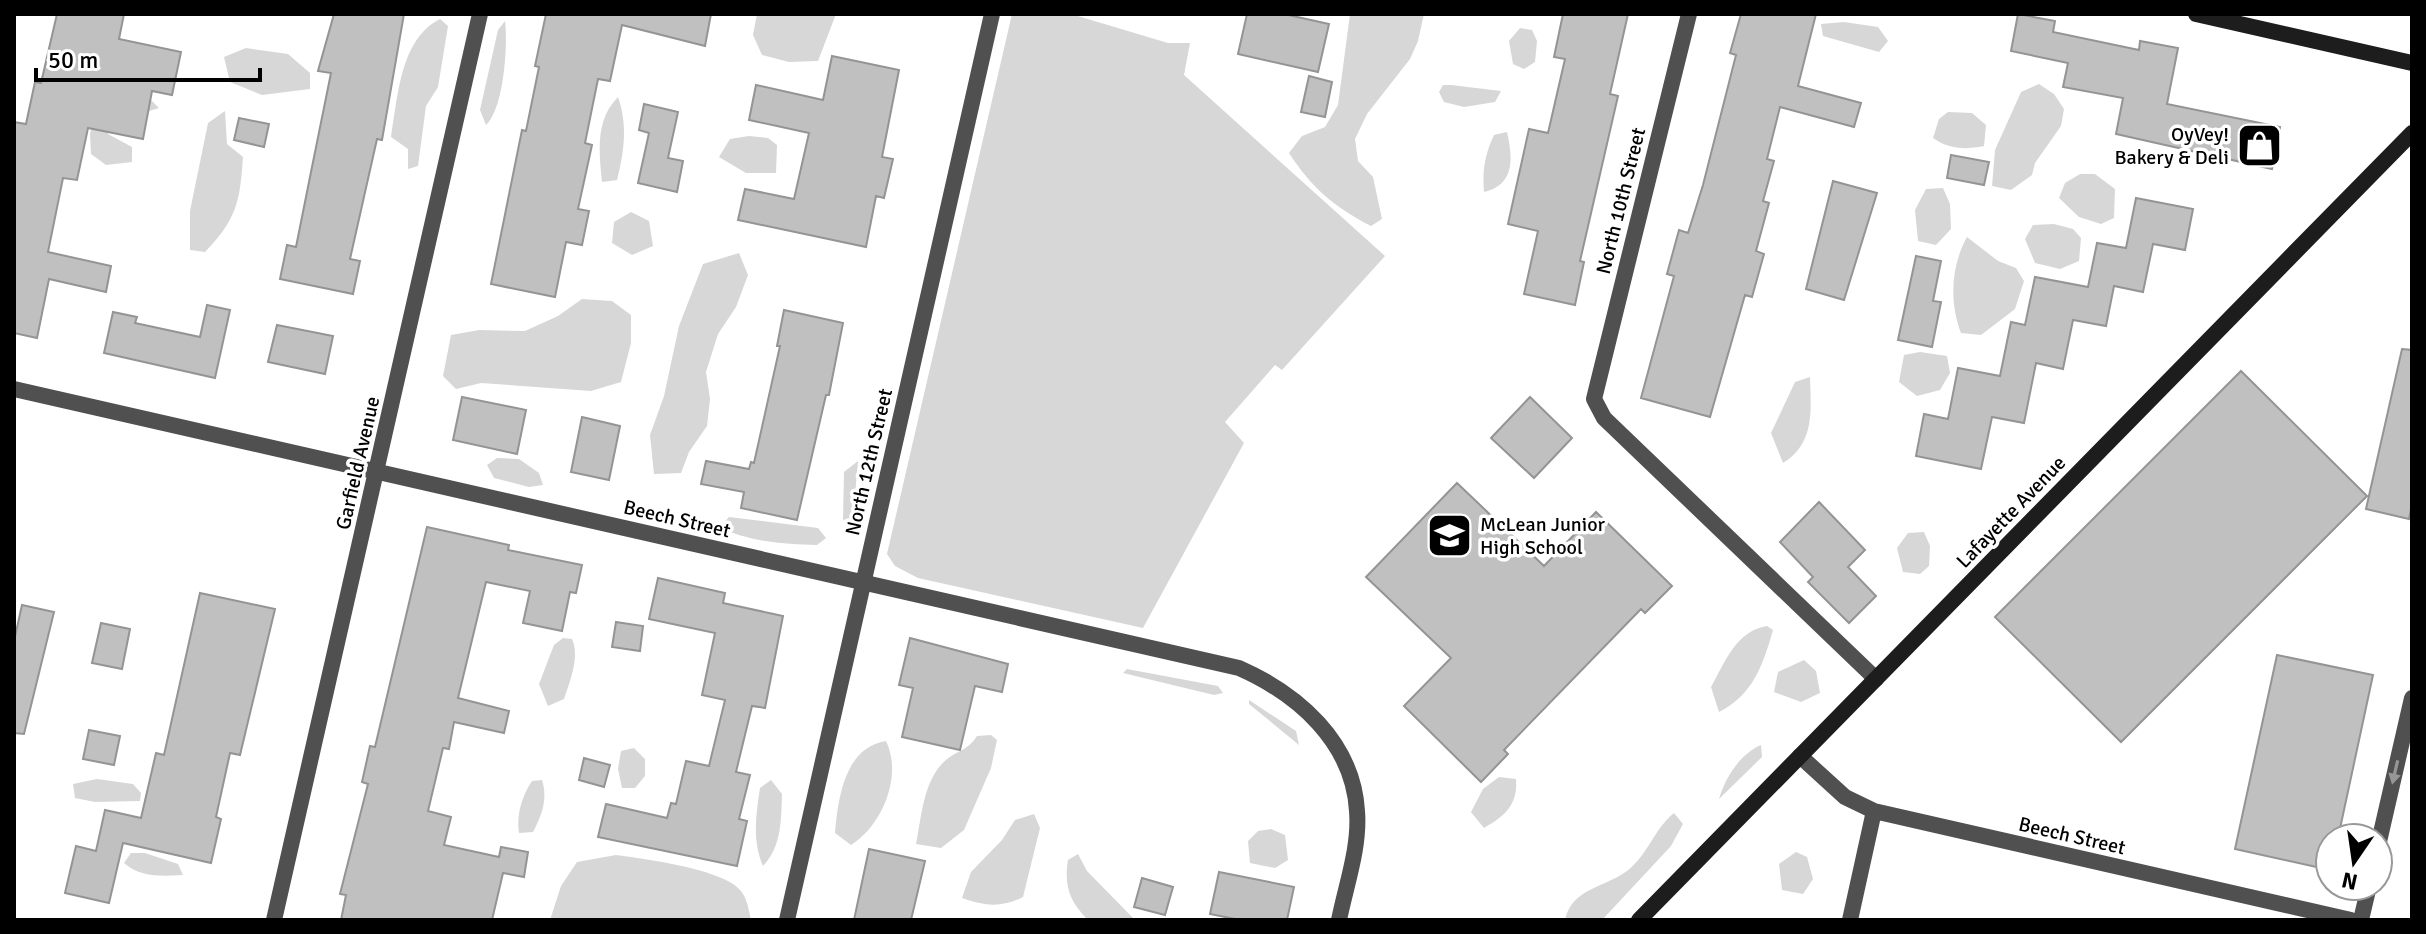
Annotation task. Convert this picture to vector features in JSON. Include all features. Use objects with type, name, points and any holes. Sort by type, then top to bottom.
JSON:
[{"type":"street","name":"Garfield Avenue","points":[[274,920],[480,14]]},
{"type":"street","name":"North 12th Street","points":[[787,920],[992,14]]},
{"type":"street","name":"North 10th Street","points":[[1689,14],[1594,399],[1604,418],[1876,679]]},
{"type":"street","points":[[2196,14],[2412,63]]},
{"type":"street","name":"Lafayette Avenue","points":[[1639,920],[2412,133]]},
{"type":"street","name":"Beech Street","points":[[14,389],[1239,668],[1268,681],[1317,720],[1345,763],[1354,785],[1358,813],[1356,840],[1339,920]]},
{"type":"street","points":[[2384,822],[2412,698]]},
{"type":"street","name":"Beech Street","points":[[1800,756],[1845,797],[1874,811],[2351,920]]},
{"type":"street","points":[[1850,920],[1874,811]]},
{"type":"shaded area","points":[[757,14],[836,14],[818,61],[789,62],[762,55],[753,35]]},
{"type":"shaded area","points":[[1012,14],[1071,14],[1168,43],[1190,43],[1184,75],[1385,256],[1282,370],[1275,365],[1225,422],[1244,443],[1143,628],[918,578],[895,566],[887,554]]},
{"type":"shaded area","points":[[1350,14],[1424,14],[1410,59],[1367,114],[1355,139],[1358,161],[1373,177],[1382,219],[1371,226],[1324,195],[1289,153],[1302,136],[1325,127],[1338,105]]},
{"type":"shaded area","points":[[440,19],[448,26],[438,87],[426,106],[418,166],[408,169],[408,149],[391,137],[399,87],[416,40]]},
{"type":"shaded area","points":[[505,21],[501,91],[486,125],[480,110],[498,30]]},
{"type":"shaded area","points":[[1844,22],[1878,27],[1888,41],[1879,52],[1823,36],[1821,24]]},
{"type":"shaded area","points":[[1520,28],[1532,30],[1537,41],[1535,62],[1524,69],[1513,64],[1509,41]]},
{"type":"shaded area","points":[[246,48],[288,54],[310,73],[310,89],[262,95],[230,82],[224,57]]},
{"type":"shaded area","points":[[2039,84],[2054,94],[2064,109],[2061,126],[2035,163],[2032,175],[2011,190],[1992,186],[1995,150],[2021,92]]},
{"type":"shaded area","points":[[1443,85],[1501,91],[1495,102],[1464,107],[1444,102],[1439,92]]},
{"type":"shaded area","points":[[99,92],[150,99],[159,108],[149,111],[113,106],[108,134],[132,147],[132,162],[106,165],[91,154],[90,134]]},
{"type":"shaded area","points":[[618,97],[624,128],[622,159],[617,180],[602,182],[602,126]]},
{"type":"shaded area","points":[[225,111],[227,144],[243,157],[238,198],[224,229],[205,252],[190,250],[190,211],[208,123]]},
{"type":"shaded area","points":[[1948,112],[1972,113],[1986,125],[1984,146],[1957,148],[1933,138],[1939,119]]},
{"type":"shaded area","points":[[1507,132],[1511,161],[1506,177],[1502,183],[1484,192],[1483,177],[1491,142],[1494,135]]},
{"type":"shaded area","points":[[749,136],[768,138],[777,145],[776,173],[746,173],[719,157],[730,139]]},
{"type":"shaded area","points":[[2080,174],[2095,174],[2115,189],[2114,218],[2101,224],[2079,217],[2059,198],[2065,183]]},
{"type":"shaded area","points":[[1943,188],[1950,204],[1951,229],[1936,245],[1918,241],[1915,210],[1926,189]]},
{"type":"shaded area","points":[[631,212],[649,221],[653,246],[632,255],[612,243],[614,222]]},
{"type":"shaded area","points":[[2054,224],[2073,229],[2081,238],[2079,261],[2060,269],[2035,263],[2025,239],[2033,225]]},
{"type":"shaded area","points":[[1967,237],[1998,261],[2016,268],[2024,281],[2015,309],[1981,335],[1961,333],[1953,297],[1955,272]]},
{"type":"shaded area","points":[[739,253],[748,275],[736,307],[718,334],[706,372],[710,399],[707,426],[689,452],[681,473],[654,474],[650,435],[664,396],[679,326],[703,264]]},
{"type":"shaded area","points":[[582,299],[612,301],[631,315],[631,343],[621,382],[591,391],[481,383],[456,389],[443,376],[451,335],[479,330],[525,331],[558,316]]},
{"type":"shaded area","points":[[1920,352],[1947,356],[1950,373],[1940,390],[1917,396],[1899,382],[1904,355]]},
{"type":"shaded area","points":[[1810,377],[1810,414],[1806,436],[1801,446],[1783,463],[1771,433],[1795,382]]},
{"type":"shaded area","points":[[497,458],[519,459],[539,473],[543,485],[529,487],[494,478],[487,465]]},
{"type":"shaded area","points":[[858,461],[853,518],[843,520],[844,472]]},
{"type":"shaded area","points":[[729,517],[818,528],[826,538],[817,545],[755,539],[720,527]]},
{"type":"shaded area","points":[[1924,532],[1930,546],[1929,566],[1920,574],[1903,572],[1897,548],[1908,533]]},
{"type":"shaded area","points":[[1767,626],[1773,630],[1755,678],[1740,697],[1719,712],[1711,687],[1721,668],[1739,641],[1756,629]]},
{"type":"shaded area","points":[[563,638],[572,639],[575,653],[573,669],[564,699],[548,706],[539,684],[554,645]]},
{"type":"shaded area","points":[[1804,660],[1816,671],[1820,693],[1801,702],[1774,692],[1778,672]]},
{"type":"shaded area","points":[[1127,669],[1218,686],[1223,693],[1214,695],[1123,673]]},
{"type":"shaded area","points":[[1249,700],[1296,731],[1299,745],[1249,704]]},
{"type":"shaded area","points":[[991,735],[997,740],[991,768],[964,830],[941,848],[916,844],[928,787],[939,767],[977,736]]},
{"type":"shaded area","points":[[886,741],[892,769],[886,799],[872,826],[851,845],[835,833],[846,776],[861,753],[872,745]]},
{"type":"shaded area","points":[[1761,745],[1762,757],[1719,799],[1734,768],[1746,754]]},
{"type":"shaded area","points":[[634,748],[645,759],[645,776],[635,788],[622,788],[618,769],[621,751]]},
{"type":"shaded area","points":[[1499,777],[1516,779],[1515,796],[1509,809],[1484,828],[1471,812],[1483,789]]},
{"type":"shaded area","points":[[97,779],[133,784],[141,793],[140,801],[95,802],[75,798],[73,784]]},
{"type":"shaded area","points":[[542,780],[544,800],[539,819],[533,832],[519,833],[519,813],[525,793],[532,781]]},
{"type":"shaded area","points":[[771,780],[782,794],[781,823],[774,850],[763,866],[757,847],[756,818],[760,788]]},
{"type":"shaded area","points":[[1674,813],[1683,824],[1671,846],[1602,920],[1565,920],[1574,901],[1634,865]]},
{"type":"shaded area","points":[[1034,814],[1040,828],[1023,897],[993,905],[962,898],[971,872],[1002,840],[1015,820]]},
{"type":"shaded area","points":[[1271,829],[1285,835],[1288,860],[1275,868],[1250,863],[1248,841],[1258,831]]},
{"type":"shaded area","points":[[1796,852],[1807,857],[1813,879],[1803,894],[1782,890],[1779,864]]},
{"type":"shaded area","points":[[131,853],[145,853],[178,864],[183,875],[152,875],[138,871],[124,863]]},
{"type":"shaded area","points":[[1078,854],[1087,871],[1135,920],[1088,920],[1069,892],[1068,860]]},
{"type":"shaded area","points":[[616,855],[683,866],[732,883],[741,891],[751,920],[550,920],[561,886],[577,862]]},
{"type":"building","points":[[57,14],[124,14],[119,39],[181,52],[172,95],[152,91],[143,139],[88,128],[77,180],[63,178],[48,252],[111,266],[106,292],[49,279],[37,338],[14,333],[14,122],[26,124],[35,82],[41,83]]},
{"type":"building","points":[[334,14],[404,14],[382,140],[377,139],[350,259],[360,261],[353,294],[280,279],[287,245],[296,247],[331,73],[318,71]]},
{"type":"building","points":[[546,14],[711,14],[705,46],[622,25],[610,81],[598,79],[585,143],[592,145],[578,209],[589,211],[582,245],[566,242],[555,297],[491,284],[522,130],[526,131]]},
{"type":"building","points":[[1247,14],[1284,14],[1329,24],[1318,72],[1238,54]]},
{"type":"building","points":[[1563,14],[1628,14],[1610,94],[1618,96],[1580,261],[1584,262],[1575,305],[1524,294],[1538,231],[1508,224],[1529,129],[1548,133],[1565,59],[1554,57]]},
{"type":"building","points":[[1741,14],[1816,14],[1798,86],[1861,103],[1854,127],[1780,107],[1767,159],[1774,161],[1763,201],[1769,203],[1756,251],[1764,254],[1752,297],[1745,295],[1710,417],[1641,398],[1674,276],[1667,274],[1679,230],[1688,233],[1703,185],[1736,55],[1730,53]]},
{"type":"building","points":[[2018,14],[2055,21],[2053,32],[2139,50],[2140,41],[2178,48],[2167,104],[2280,127],[2272,169],[2116,134],[2123,98],[2063,87],[2068,63],[2011,51]]},
{"type":"building","points":[[832,56],[899,70],[882,157],[893,159],[884,198],[876,196],[866,247],[738,220],[745,189],[794,199],[809,133],[749,120],[756,85],[823,100]]},
{"type":"building","points":[[1309,76],[1332,82],[1325,117],[1301,112]]},
{"type":"building","points":[[644,104],[678,112],[668,158],[683,161],[677,192],[638,183],[649,133],[639,130]]},
{"type":"building","points":[[239,118],[269,124],[264,147],[234,140]]},
{"type":"building","points":[[1951,155],[1989,162],[1984,185],[1947,178]]},
{"type":"building","points":[[1833,181],[1877,193],[1844,300],[1806,289]]},
{"type":"building","points":[[2136,198],[2193,209],[2185,250],[2153,244],[2143,292],[2114,286],[2106,326],[2073,320],[2063,369],[2036,363],[2024,423],[1992,417],[1981,469],[1916,456],[1924,414],[1948,419],[1958,368],[2000,376],[2011,322],[2025,325],[2035,277],[2088,287],[2097,243],[2126,248]]},
{"type":"building","points":[[1916,256],[1941,261],[1933,301],[1941,302],[1932,347],[1898,340]]},
{"type":"building","points":[[207,305],[230,310],[215,378],[104,353],[113,312],[137,317],[135,323],[200,337]]},
{"type":"building","points":[[784,310],[843,323],[829,395],[826,395],[797,520],[741,508],[744,492],[701,484],[706,461],[749,469],[751,462],[754,463],[780,346],[777,346]]},
{"type":"building","points":[[277,325],[333,336],[325,374],[268,362]]},
{"type":"building","points":[[2402,349],[2412,350],[2412,504],[2409,519],[2366,509]]},
{"type":"building","points":[[2241,371],[2367,496],[2121,742],[1995,617]]},
{"type":"building","points":[[462,397],[526,410],[517,454],[453,440]]},
{"type":"building","points":[[1530,397],[1572,438],[1534,478],[1491,438]]},
{"type":"building","points":[[582,417],[620,426],[609,480],[571,472]]},
{"type":"building","points":[[1457,483],[1544,566],[1596,512],[1672,586],[1645,613],[1641,609],[1504,750],[1508,754],[1481,782],[1404,706],[1451,658],[1366,577]]},
{"type":"building","points":[[1819,502],[1865,550],[1848,567],[1876,596],[1849,623],[1808,582],[1813,577],[1780,542]]},
{"type":"building","points":[[427,527],[509,545],[508,550],[582,565],[576,593],[570,592],[562,631],[523,623],[530,591],[486,582],[458,698],[509,711],[504,733],[454,722],[449,749],[443,748],[428,811],[451,817],[444,845],[499,857],[501,847],[528,852],[524,877],[503,873],[492,920],[341,920],[346,895],[340,894],[368,784],[362,782],[370,746],[375,747]]},
{"type":"building","points":[[658,578],[725,593],[723,603],[783,616],[765,708],[752,706],[736,772],[750,775],[739,819],[747,821],[737,866],[598,837],[606,804],[667,818],[671,803],[676,804],[686,761],[709,766],[725,700],[702,695],[715,633],[649,619]]},
{"type":"building","points":[[200,593],[275,609],[240,755],[230,753],[216,817],[221,819],[211,863],[123,843],[109,903],[65,893],[76,846],[96,851],[105,810],[141,818],[156,753],[164,755]]},
{"type":"building","points":[[22,605],[54,612],[24,734],[14,733],[14,641]]},
{"type":"building","points":[[616,622],[643,626],[640,651],[612,647]]},
{"type":"building","points":[[101,623],[130,629],[122,669],[92,663]]},
{"type":"building","points":[[910,638],[1008,664],[1002,692],[975,686],[960,750],[902,737],[913,688],[899,685]]},
{"type":"building","points":[[2277,655],[2373,675],[2341,822],[2314,822],[2314,866],[2235,849]]},
{"type":"building","points":[[89,730],[120,736],[114,765],[83,759]]},
{"type":"building","points":[[584,758],[610,765],[604,787],[579,780]]},
{"type":"building","points":[[869,849],[925,861],[911,920],[854,920]]},
{"type":"building","points":[[1219,872],[1294,887],[1287,920],[1240,920],[1210,914]]},
{"type":"building","points":[[1142,878],[1173,887],[1165,915],[1134,907]]},
{"type":"place","name":"OyVey! Bakery & Deli","points":[[2260,146]]},
{"type":"place","name":"McLean Junior High School","points":[[1449,535]]}]
